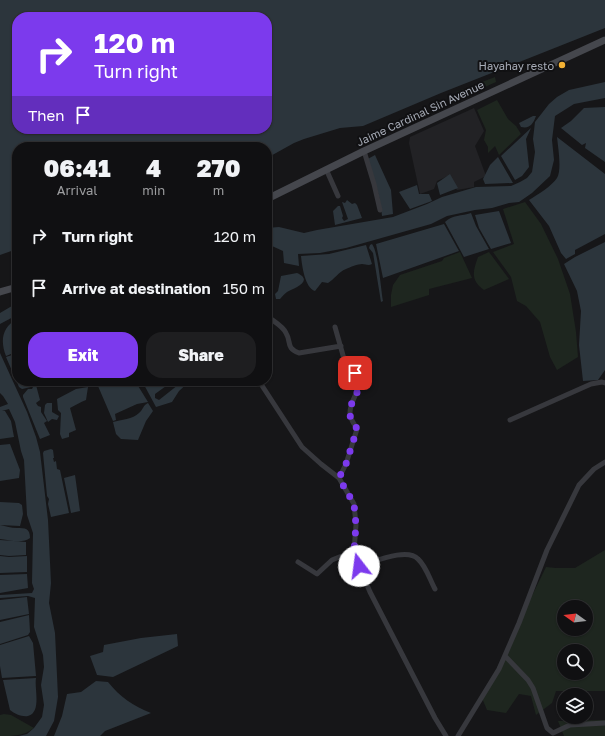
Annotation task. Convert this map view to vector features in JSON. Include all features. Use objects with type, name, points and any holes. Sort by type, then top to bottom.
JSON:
[{"type":"main road","name":"Jaime Cardinal Sin Avenue","points":[[272,197],[364,151],[605,40]]},
{"type":"main road","points":[[0,292],[12,288]]},
{"type":"street","points":[[364,151],[380,210]]},
{"type":"street","points":[[326,169],[338,196]]},
{"type":"street","points":[[272,320],[282,327],[286,333],[288,345],[292,350],[299,353],[341,346]]},
{"type":"street","points":[[335,327],[348,372],[361,374],[362,381],[352,404],[350,415],[357,429],[346,464],[339,478]]},
{"type":"street","points":[[510,420],[591,384],[602,382],[605,383]]},
{"type":"street","points":[[262,386],[302,447],[339,478],[354,504],[356,525],[354,551],[359,566],[370,592],[435,718],[446,736]]},
{"type":"street","points":[[458,736],[500,669],[547,550],[579,485],[594,469],[605,462]]},
{"type":"street","points":[[298,562],[317,574],[332,560],[354,551]]},
{"type":"street","points":[[359,566],[384,558],[406,554],[414,555],[420,560],[435,589]]},
{"type":"street","points":[[505,656],[528,680],[546,728],[550,732],[552,733],[570,725],[605,723]]},
{"type":"shaded area","points":[[0,0],[605,0],[605,28],[441,93],[363,126],[340,128],[304,139],[272,155],[272,142],[12,142],[12,251],[0,255]]},
{"type":"shaded area","points":[[495,77],[496,82],[458,99],[456,92]]},
{"type":"shaded area","points":[[605,82],[605,98],[574,104],[555,116],[552,140],[554,160],[550,176],[532,193],[519,202],[447,216],[431,224],[346,248],[320,253],[298,254],[299,266],[284,263],[283,251],[272,246],[272,228],[279,227],[304,233],[393,217],[442,197],[476,187],[511,186],[520,182],[527,178],[532,172],[535,152],[533,139],[535,122],[549,104],[569,90]]},
{"type":"shaded area","points":[[497,100],[508,119],[516,126],[521,134],[499,155],[495,146],[488,153],[488,147],[484,140],[486,130],[477,110]]},
{"type":"shaded area","points":[[605,107],[605,162],[585,148],[586,143],[582,145],[561,128],[571,121],[584,108]]},
{"type":"shaded area","points":[[474,108],[484,131],[475,146],[486,176],[474,182],[474,187],[457,190],[448,176],[437,181],[434,189],[420,194],[409,143],[410,137]]},
{"type":"shaded area","points":[[536,116],[529,127],[521,127],[519,123]]},
{"type":"shaded area","points":[[531,128],[526,139],[529,167],[522,176],[515,180],[501,156]]},
{"type":"shaded area","points":[[557,137],[605,174],[605,234],[575,250],[575,254],[566,259],[561,253],[549,226],[529,200],[548,187],[557,178],[559,170],[559,152]]},
{"type":"shaded area","points":[[375,155],[391,190],[393,214],[382,216],[377,187],[366,160]]},
{"type":"shaded area","points":[[498,157],[513,183],[485,184],[483,179],[490,165]]},
{"type":"shaded area","points":[[450,174],[458,188],[440,195],[437,183]]},
{"type":"shaded area","points":[[417,185],[419,194],[429,194],[432,201],[410,209],[399,192]]},
{"type":"shaded area","points":[[347,200],[352,204],[355,203],[357,205],[362,218],[335,225],[333,211],[338,206],[340,206],[344,221],[348,219],[342,202],[345,203]]},
{"type":"shaded area","points":[[525,202],[541,224],[558,259],[570,294],[578,357],[557,370],[550,357],[540,322],[526,306],[517,301],[511,277],[493,252],[514,244],[503,209]]},
{"type":"shaded area","points":[[499,211],[511,243],[491,249],[479,228],[475,215]]},
{"type":"shaded area","points":[[471,213],[476,226],[489,249],[464,257],[445,222],[454,217]]},
{"type":"shaded area","points":[[444,224],[459,251],[383,278],[376,244]]},
{"type":"shaded area","points":[[605,242],[605,370],[598,380],[583,381],[579,345],[581,311],[577,291],[564,264]]},
{"type":"shaded area","points":[[372,244],[376,254],[379,271],[383,301],[381,302],[373,253],[369,248]]},
{"type":"shaded area","points":[[366,245],[372,264],[358,264],[343,270],[328,283],[322,282],[315,291],[309,286],[306,281],[301,256],[329,254]]},
{"type":"shaded area","points":[[460,252],[472,278],[429,289],[429,295],[391,307],[393,285],[400,275],[442,261],[444,258]]},
{"type":"shaded area","points":[[489,252],[509,279],[484,290],[476,283],[474,271],[478,257]]},
{"type":"shaded area","points":[[297,273],[304,279],[303,282],[298,287],[286,293],[280,299],[276,299],[275,294],[278,291],[281,276]]},
{"type":"shaded area","points":[[12,306],[12,318],[0,324],[0,313]]},
{"type":"shaded area","points":[[12,322],[12,354],[6,356],[3,340],[5,330]]},
{"type":"shaded area","points":[[0,353],[12,379],[12,386],[15,386],[27,412],[40,452],[48,520],[51,583],[49,603],[55,633],[58,697],[54,721],[46,736],[19,736],[27,734],[34,728],[42,717],[44,705],[41,685],[44,667],[43,655],[34,627],[35,598],[28,596],[0,598],[0,595],[32,593],[34,589],[32,583],[33,533],[27,515],[24,460],[15,422],[9,409],[2,411],[5,411],[11,421],[14,437],[0,439],[0,407],[8,404],[0,393]]},
{"type":"shaded area","points":[[12,355],[12,371],[6,357]]},
{"type":"shaded area","points":[[19,386],[32,386],[22,389]]},
{"type":"shaded area","points":[[34,386],[36,386],[40,400],[36,403],[41,407],[41,412],[47,421],[44,423],[50,435],[40,439],[23,397],[28,389],[32,389]]},
{"type":"shaded area","points":[[98,386],[138,386],[148,402],[137,404],[115,414],[116,420],[113,421]]},
{"type":"shaded area","points":[[145,386],[166,386],[155,394],[155,398],[159,400],[177,386],[184,386],[179,391],[172,402],[156,407]]},
{"type":"shaded area","points":[[88,387],[86,400],[70,408],[76,430],[69,433],[69,437],[62,439],[60,434],[61,413],[58,410],[57,399],[76,389]]},
{"type":"shaded area","points":[[47,403],[52,403],[52,412],[59,416],[57,420],[52,419],[48,422],[44,413],[45,405]]},
{"type":"shaded area","points":[[148,403],[153,411],[146,421],[138,440],[121,439],[116,434],[113,422],[134,417]]},
{"type":"shaded area","points":[[10,444],[20,470],[19,478],[0,481],[0,445]]},
{"type":"shaded area","points":[[51,449],[53,450],[53,458],[54,462],[56,461],[57,469],[60,470],[69,513],[51,517],[48,504],[49,499],[47,496],[43,453],[44,451]]},
{"type":"shaded area","points":[[75,475],[80,511],[71,513],[64,478]]},
{"type":"shaded area","points":[[0,502],[19,503],[22,505],[23,514],[20,526],[0,525]]},
{"type":"shaded area","points":[[0,525],[26,529],[29,532],[30,538],[23,541],[0,539]]},
{"type":"shaded area","points":[[0,540],[26,542],[26,555],[0,555]]},
{"type":"shaded area","points":[[605,550],[605,691],[593,691],[593,688],[557,688],[552,703],[536,715],[531,696],[519,694],[506,713],[487,710],[482,698],[546,567],[575,568]]},
{"type":"shaded area","points":[[0,556],[27,556],[27,572],[0,573]]},
{"type":"shaded area","points":[[27,574],[28,588],[0,593],[0,575]]},
{"type":"shaded area","points":[[27,597],[29,614],[0,620],[0,600]]},
{"type":"shaded area","points":[[29,615],[30,632],[28,635],[0,644],[0,622]]},
{"type":"shaded area","points":[[177,634],[178,646],[113,677],[97,675],[90,656],[103,652],[104,645],[141,638]]},
{"type":"shaded area","points":[[29,636],[33,643],[36,676],[2,678],[0,666],[0,645]]},
{"type":"shaded area","points":[[36,678],[36,705],[32,714],[23,716],[10,710],[3,680]]},
{"type":"shaded area","points":[[96,681],[108,682],[127,700],[151,713],[105,731],[100,736],[54,736],[62,716],[67,694],[81,692]]},
{"type":"shaded area","points":[[0,715],[11,715],[34,728],[26,733],[18,735],[0,736]]},
{"type":"shaded area","points":[[593,720],[605,720],[605,736],[564,736],[559,724],[593,724]]},
{"type":"place","name":"Hayahay resto","points":[[562,65]]},
{"type":"route","points":[[355,373],[361,374],[362,381],[352,404],[350,415],[357,429],[346,464],[339,478],[354,504],[356,525],[354,551],[359,566]]}]
